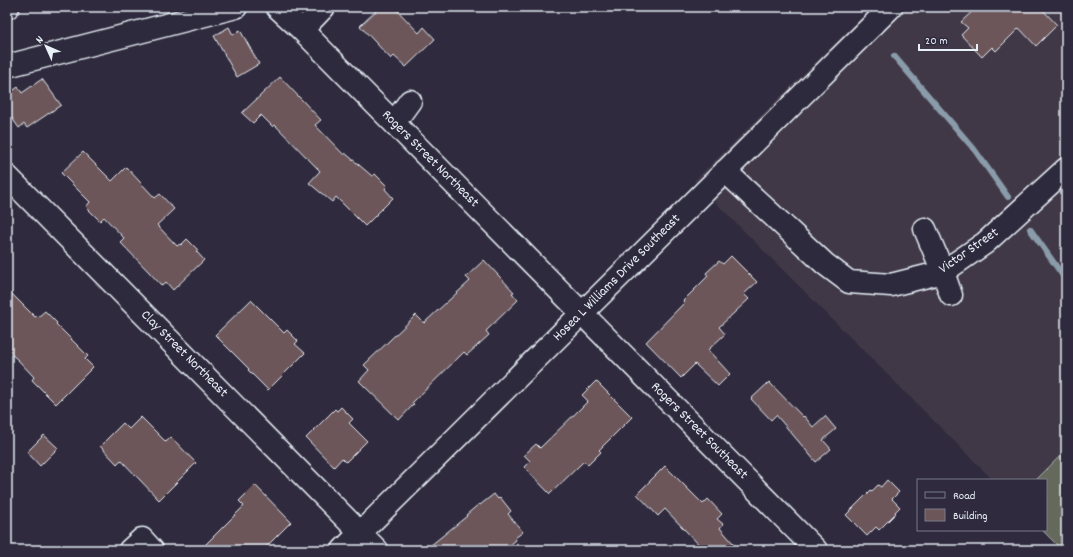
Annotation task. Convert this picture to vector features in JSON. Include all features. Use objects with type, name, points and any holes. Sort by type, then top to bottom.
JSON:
[{"type":"street","points":[[7,66],[236,7]]},
{"type":"street","name":"Rogers Street Northeast","points":[[277,7],[302,30],[582,312]]},
{"type":"street","points":[[302,30],[324,7]]},
{"type":"street","name":"Hosea L Williams Drive Southeast","points":[[344,550],[582,312],[891,7]]},
{"type":"street","points":[[394,123],[410,101]]},
{"type":"street","name":"Victor Street","points":[[725,171],[825,264],[849,282],[891,285],[943,272],[985,243],[1064,174]]},
{"type":"street","name":"Clay Street Northeast","points":[[7,176],[377,550]]},
{"type":"street","points":[[925,229],[951,294]]},
{"type":"street","name":"Rogers Street Southeast","points":[[582,312],[816,550]]},
{"type":"street","points":[[130,550],[142,539],[152,550]]},
{"type":"shaded area","points":[[872,7],[1066,7],[1066,450],[1037,479],[992,479],[694,181]]},
{"type":"green space","points":[[1066,450],[1066,550],[1062,550],[1043,531],[1047,531],[1047,479],[1037,479]]},
{"type":"building","points":[[380,7],[394,7],[419,33],[424,27],[435,39],[406,67],[394,56],[391,59],[360,26]]},
{"type":"building","points":[[977,7],[1040,7],[1057,25],[1036,46],[1019,28],[996,51],[992,47],[982,57],[961,35],[968,28],[961,22]]},
{"type":"building","points":[[229,27],[233,35],[240,30],[259,64],[237,77],[214,36]]},
{"type":"building","points":[[280,77],[321,120],[315,125],[344,155],[345,153],[372,176],[375,174],[387,186],[385,189],[393,198],[365,226],[336,197],[332,202],[309,183],[320,171],[275,125],[273,127],[261,115],[253,123],[242,113]]},
{"type":"building","points":[[42,79],[61,105],[27,128],[24,124],[19,128],[7,111],[7,95],[18,87],[22,93]]},
{"type":"building","points":[[83,152],[112,181],[126,167],[155,198],[160,194],[174,209],[157,225],[177,246],[180,244],[181,245],[187,239],[198,250],[196,251],[204,260],[173,290],[166,282],[162,286],[120,242],[124,238],[104,217],[100,221],[86,207],[90,202],[61,173]]},
{"type":"building","points":[[731,256],[757,282],[744,294],[749,299],[719,327],[725,334],[708,350],[730,374],[718,386],[695,364],[681,378],[646,342],[708,276],[706,273],[719,261],[723,264]]},
{"type":"building","points":[[484,260],[514,292],[512,293],[518,300],[486,331],[489,335],[467,355],[464,352],[412,403],[414,404],[399,420],[359,381],[369,370],[364,365],[416,315],[424,323],[470,281],[466,277]]},
{"type":"building","points":[[7,289],[35,317],[38,317],[45,311],[88,356],[85,359],[93,367],[56,404],[32,380],[34,377],[18,360],[11,354],[7,354]]},
{"type":"building","points":[[251,300],[284,333],[287,330],[298,341],[295,344],[305,353],[268,390],[215,335]]},
{"type":"building","points":[[596,381],[632,417],[599,450],[601,452],[588,465],[584,461],[550,494],[524,467],[530,461],[524,455],[536,444],[540,448],[588,401],[582,395]]},
{"type":"building","points":[[769,382],[803,417],[804,416],[813,427],[825,416],[836,429],[823,440],[831,449],[816,462],[776,415],[771,420],[751,399]]},
{"type":"building","points":[[341,407],[353,419],[349,423],[367,441],[346,462],[342,458],[334,467],[306,438],[335,409],[337,411]]},
{"type":"building","points":[[141,417],[166,442],[171,437],[196,463],[159,500],[121,460],[117,464],[100,446],[123,423],[129,429]]},
{"type":"building","points":[[44,435],[58,448],[40,466],[27,452]]},
{"type":"building","points":[[665,466],[703,504],[708,499],[722,514],[717,519],[723,524],[720,528],[739,550],[704,550],[665,509],[658,516],[637,494]]},
{"type":"building","points":[[887,480],[899,492],[892,499],[900,507],[879,530],[876,527],[867,536],[846,515],[871,490],[872,491],[878,485],[881,487]]},
{"type":"building","points":[[255,485],[291,522],[263,550],[200,550],[244,506],[239,501]]},
{"type":"building","points":[[494,494],[498,499],[500,497],[511,511],[508,514],[523,532],[504,550],[425,550],[467,516],[466,515],[479,504],[480,505]]},
{"type":"waterway","points":[[894,56],[974,149],[1008,197]]},
{"type":"waterway","points":[[1030,229],[1066,280]]}]
